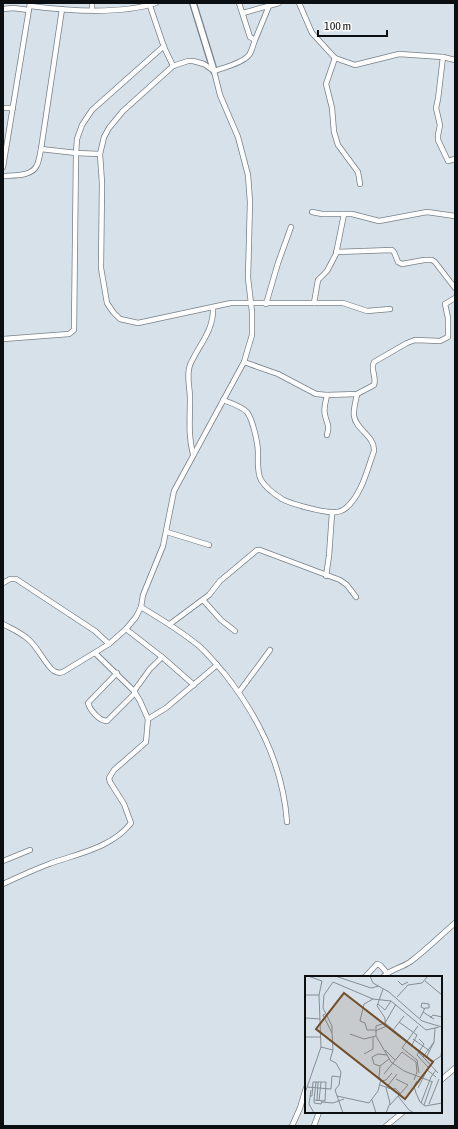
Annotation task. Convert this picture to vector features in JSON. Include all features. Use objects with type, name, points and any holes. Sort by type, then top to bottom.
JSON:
[{"type":"street","points":[[92,3],[92,10]]},
{"type":"street","points":[[3,9],[30,6],[92,10],[121,9],[156,3]]},
{"type":"street","points":[[3,624],[20,632],[29,640],[38,649],[53,671],[58,673],[63,672],[109,644],[134,621],[141,607],[143,595],[159,559],[167,532],[174,491],[244,362],[252,335],[252,312],[248,278],[250,202],[248,175],[238,137],[220,94],[193,3]]},
{"type":"street","points":[[239,3],[250,38],[256,40]]},
{"type":"street","points":[[243,13],[279,3]]},
{"type":"street","points":[[299,3],[312,33],[335,58],[355,65],[399,54],[443,57],[455,60]]},
{"type":"street","points":[[149,4],[172,66]]},
{"type":"street","points":[[3,167],[30,6]]},
{"type":"street","points":[[214,71],[235,64],[250,54],[269,6]]},
{"type":"street","points":[[3,176],[27,173],[34,169],[37,165],[41,149],[62,9]]},
{"type":"street","points":[[3,339],[69,334],[74,330],[77,139],[82,125],[92,110],[164,46]]},
{"type":"street","points":[[443,57],[436,106],[440,125],[438,137],[439,144],[448,161],[455,159]]},
{"type":"street","points":[[335,58],[326,84],[332,108],[334,132],[338,145],[358,172],[360,184]]},
{"type":"street","points":[[214,71],[204,64],[193,61],[172,66],[123,112],[104,137],[100,154],[102,183],[101,268],[107,303],[113,312],[120,318],[138,323],[231,303],[343,303],[367,311],[390,309]]},
{"type":"street","points":[[3,108],[13,108]]},
{"type":"street","points":[[41,149],[100,154]]},
{"type":"street","points":[[312,212],[322,214],[357,215],[379,221],[427,212],[455,216]]},
{"type":"street","points":[[314,303],[318,280],[327,271],[336,252],[344,214]]},
{"type":"street","points":[[266,304],[278,263],[291,227]]},
{"type":"street","points":[[336,252],[392,250],[398,262],[402,264],[428,259],[435,262],[455,288]]},
{"type":"street","points":[[244,362],[278,374],[316,394],[357,394],[374,385],[372,366],[374,362],[415,340],[440,341],[448,337],[448,318],[445,304],[455,298]]},
{"type":"street","points":[[193,454],[190,437],[190,395],[188,372],[208,333],[213,308]]},
{"type":"street","points":[[223,400],[241,407],[248,413],[258,450],[258,471],[262,481],[270,490],[282,499],[294,504],[332,512],[339,512],[345,509],[356,497],[374,451],[374,446],[359,427],[354,416],[357,394]]},
{"type":"street","points":[[326,435],[329,424],[324,411],[327,395]]},
{"type":"street","points":[[326,576],[332,512]]},
{"type":"street","points":[[167,532],[210,545]]},
{"type":"street","points":[[170,624],[203,600],[213,591],[220,581],[257,550],[264,550],[326,576],[340,580],[347,585],[356,597]]},
{"type":"street","points":[[3,583],[10,579],[16,579],[95,631],[109,644]]},
{"type":"street","points":[[203,600],[220,620],[235,631]]},
{"type":"street","points":[[141,607],[170,624],[200,647],[239,692],[266,738],[283,788],[287,822]]},
{"type":"street","points":[[126,629],[162,657],[194,685]]},
{"type":"street","points":[[239,692],[270,650]]},
{"type":"street","points":[[3,884],[48,865],[96,848],[118,835],[131,823],[129,815],[109,778],[114,770],[146,742],[148,719],[134,692],[117,673],[95,653]]},
{"type":"street","points":[[117,673],[88,703],[92,711],[103,721],[107,721],[134,692],[150,669],[162,657]]},
{"type":"street","points":[[148,719],[166,708],[217,665]]},
{"type":"street","points":[[3,861],[30,850]]},
{"type":"street","points":[[383,976],[410,961],[455,923]]},
{"type":"street","points":[[366,976],[377,964],[380,965],[386,973]]},
{"type":"street","points":[[442,1079],[455,1068]]},
{"type":"street","points":[[292,1126],[305,1091]]},
{"type":"street","points":[[314,1126],[319,1113]]},
{"type":"street","points":[[386,1126],[402,1113]]}]
